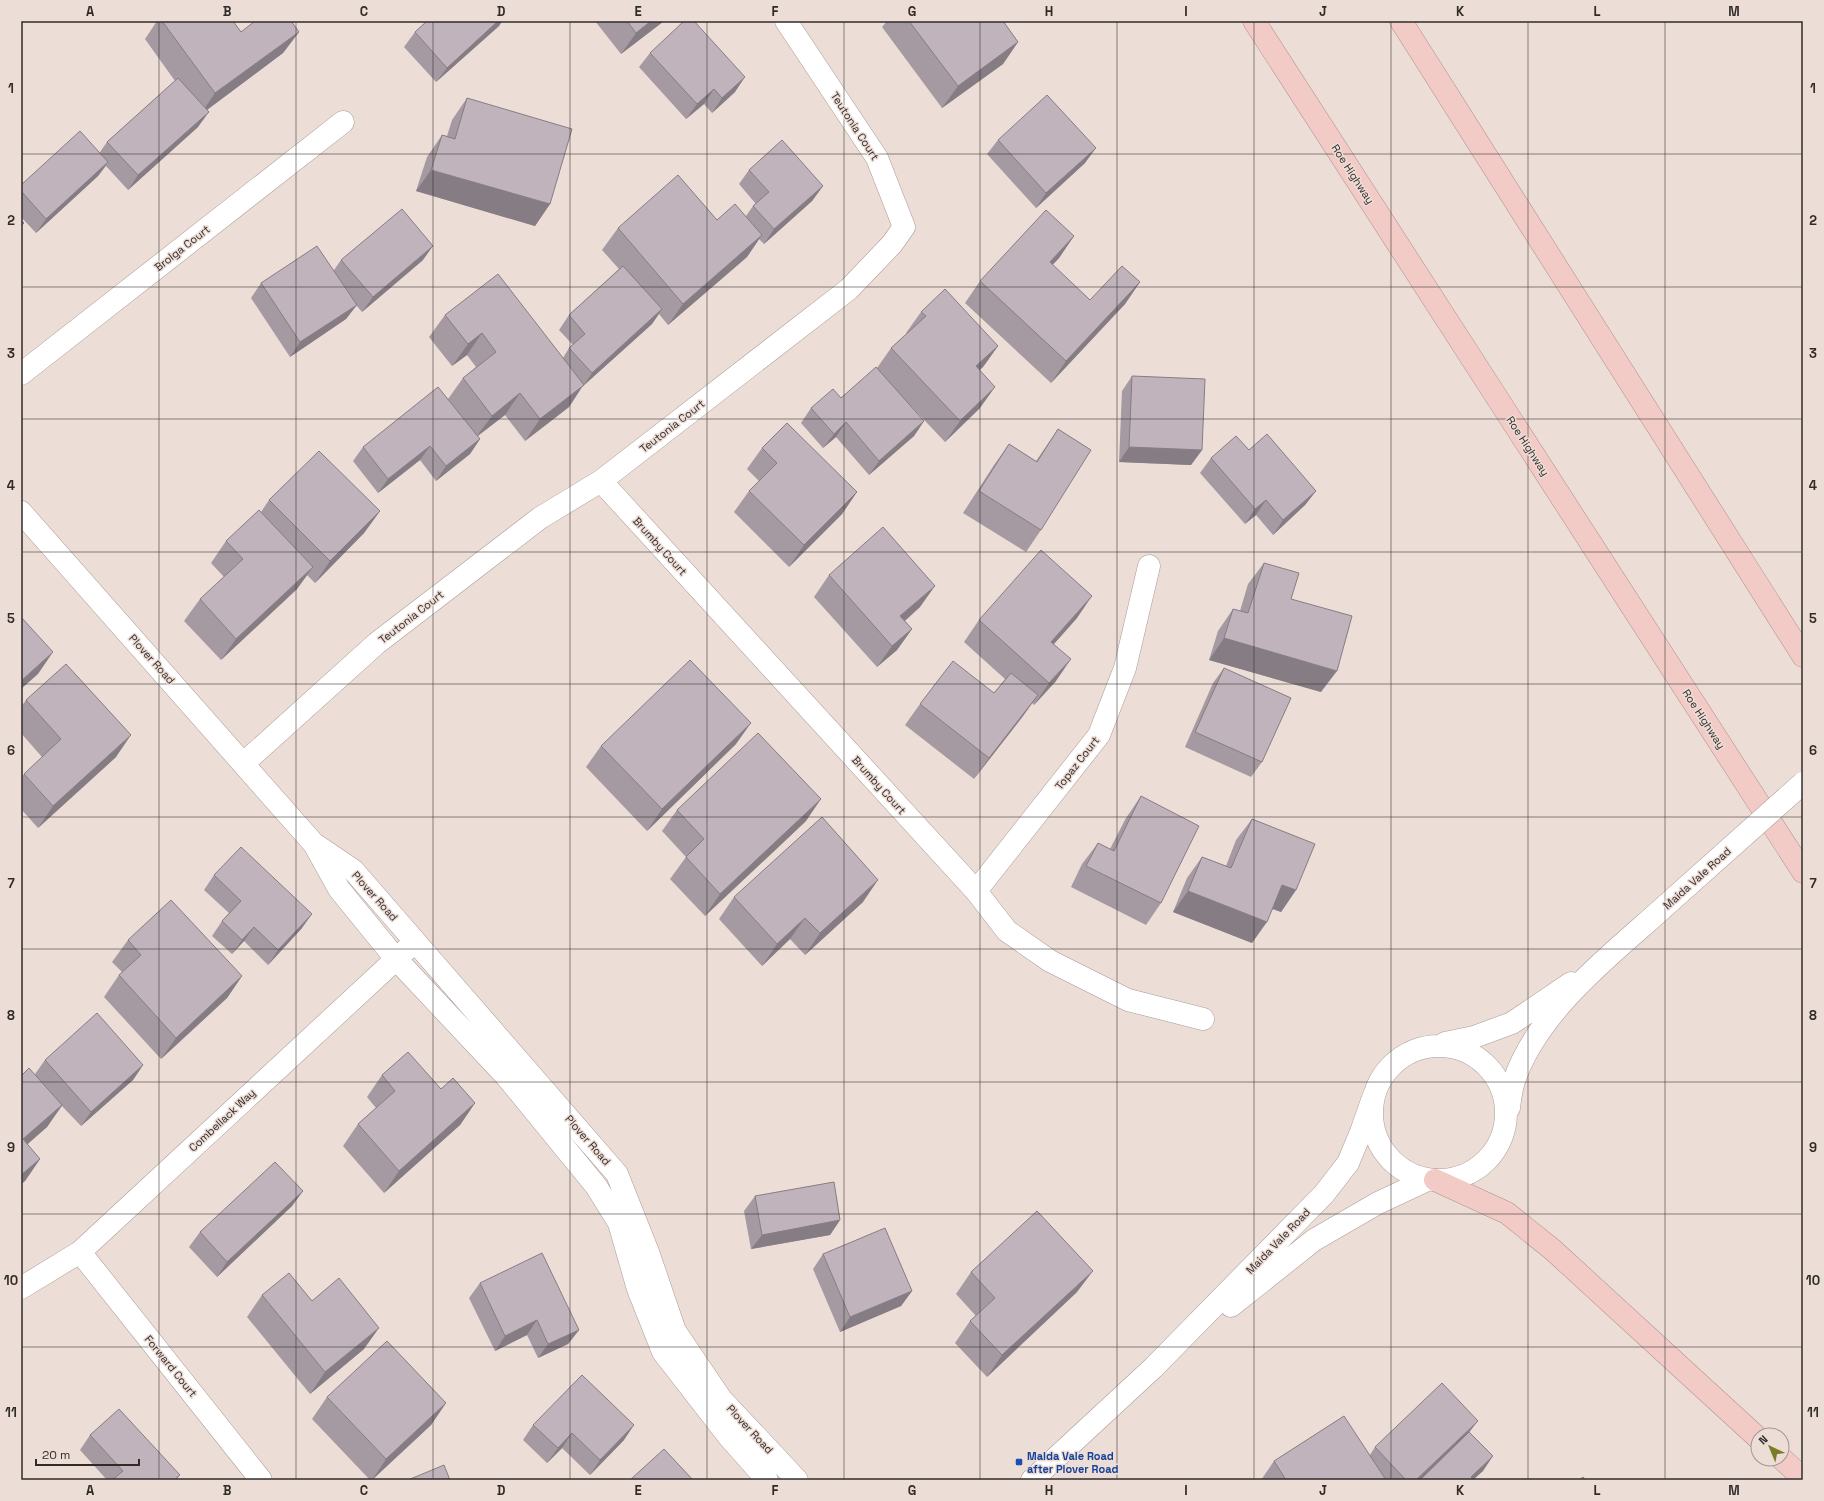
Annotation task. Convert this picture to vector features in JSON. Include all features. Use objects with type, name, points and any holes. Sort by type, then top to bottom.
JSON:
[{"type":"highway","name":"Roe Highway","points":[[1254,21],[1803,872]]},
{"type":"highway","points":[[1401,21],[1803,656]]},
{"type":"highway","points":[[1431,1180],[1507,1213],[1553,1250],[1750,1431]]},
{"type":"highway","points":[[1790,1466],[1803,1478]]},
{"type":"street","name":"Teutonia Court","points":[[244,763],[377,643],[540,518],[601,481],[849,289],[892,244],[904,227],[876,158],[786,21]]},
{"type":"street","name":"Brolga Court","points":[[21,374],[343,122]]},
{"type":"street","name":"Brumby Court","points":[[601,481],[976,891],[1007,931],[1050,961],[1128,1000],[1203,1019]]},
{"type":"street","name":"Plover Road","points":[[21,512],[314,844],[339,889],[396,959],[506,1076],[596,1186],[619,1223],[638,1288],[663,1352],[729,1437],[767,1480]]},
{"type":"street","name":"Topaz Court","points":[[976,891],[1099,735],[1125,668],[1148,566]]},
{"type":"street","name":"Maida Vale Road","points":[[1506,1124],[1514,1082],[1531,1044],[1560,1006],[1591,972],[1803,783]]},
{"type":"street","name":"Plover Road","points":[[314,844],[353,870],[617,1174],[648,1252],[675,1331],[721,1399],[797,1480]]},
{"type":"street","name":"Combellack Way","points":[[21,1288],[80,1252],[416,941]]},
{"type":"street","name":"Maida Vale Road","points":[[1422,1048],[1474,1037],[1512,1023],[1549,997],[1591,972]]},
{"type":"street","points":[[1445,1046],[1468,1052],[1487,1066],[1499,1082],[1506,1103],[1506,1124],[1499,1144],[1486,1161],[1469,1174],[1448,1180],[1431,1180],[1407,1173],[1390,1161],[1377,1141],[1371,1118],[1374,1095],[1383,1074],[1400,1057],[1422,1048],[1445,1046]]},
{"type":"street","name":"Maida Vale Road","points":[[1032,1480],[1153,1368],[1324,1194],[1348,1163],[1374,1095]]},
{"type":"street","name":"Maida Vale Road","points":[[1153,1368],[1314,1240],[1378,1203],[1431,1180]]},
{"type":"street","name":"Forward Court","points":[[80,1252],[262,1480]]},
{"type":"building","points":[[162,21],[233,21],[241,32],[255,21],[291,21],[299,32],[215,93]]},
{"type":"building","points":[[427,21],[498,21],[447,68],[415,32]]},
{"type":"building","points":[[627,21],[651,21],[636,33]]},
{"type":"building","points":[[684,21],[694,21],[745,77],[722,98],[714,89],[697,104],[650,53]]},
{"type":"building","points":[[909,21],[1003,21],[1018,42],[958,86]]},
{"type":"building","points":[[178,78],[209,112],[138,175],[107,142]]},
{"type":"building","points":[[1047,95],[1096,148],[1046,193],[998,140]]},
{"type":"building","points":[[467,98],[572,129],[550,204],[431,170],[442,135],[455,139]]},
{"type":"building","points":[[80,131],[108,162],[46,219],[21,191],[21,185]]},
{"type":"building","points":[[782,140],[823,186],[774,229],[753,206],[769,192],[749,170]]},
{"type":"building","points":[[678,175],[717,220],[735,204],[762,235],[683,304],[618,228]]},
{"type":"building","points":[[402,209],[433,246],[373,297],[341,260]]},
{"type":"building","points":[[1046,210],[1074,236],[1050,262],[1090,300],[1122,266],[1140,282],[1066,361],[980,281]]},
{"type":"building","points":[[317,246],[357,305],[300,342],[261,283]]},
{"type":"building","points":[[623,266],[662,309],[592,373],[569,348],[585,334],[569,315]]},
{"type":"building","points":[[498,274],[584,385],[540,419],[520,393],[492,416],[463,378],[496,352],[482,333],[468,344],[445,315]]},
{"type":"building","points":[[945,289],[998,346],[976,366],[995,387],[960,421],[891,348],[926,316],[921,312]]},
{"type":"building","points":[[876,367],[924,421],[879,461],[846,422],[834,434],[811,408],[833,389],[841,398]]},
{"type":"building","points":[[1132,376],[1205,379],[1202,450],[1129,447]]},
{"type":"building","points":[[438,387],[480,439],[446,466],[430,446],[388,479],[363,447]]},
{"type":"building","points":[[787,423],[857,492],[804,545],[749,491],[777,463],[762,448]]},
{"type":"building","points":[[1058,429],[1091,450],[1041,530],[979,491],[1009,444],[1037,462]]},
{"type":"building","points":[[1267,434],[1316,491],[1283,520],[1266,500],[1255,509],[1211,458],[1236,436],[1249,450]]},
{"type":"building","points":[[319,451],[380,511],[330,561],[269,500]]},
{"type":"building","points":[[259,510],[313,567],[236,639],[200,599],[243,559],[226,541]]},
{"type":"building","points":[[883,527],[935,586],[900,616],[912,629],[892,646],[829,575]]},
{"type":"building","points":[[1041,550],[1092,596],[1051,642],[1071,659],[1049,683],[979,620]]},
{"type":"building","points":[[1264,563],[1299,573],[1291,599],[1352,616],[1337,671],[1224,638],[1233,609],[1248,613]]},
{"type":"building","points":[[21,617],[53,652],[21,681]]},
{"type":"building","points":[[690,660],[751,723],[662,809],[601,746]]},
{"type":"building","points":[[953,661],[994,693],[1011,673],[1038,695],[989,758],[920,704]]},
{"type":"building","points":[[66,664],[131,735],[53,806],[24,774],[61,739],[26,700]]},
{"type":"building","points":[[1224,668],[1291,698],[1262,762],[1195,732]]},
{"type":"building","points":[[758,733],[821,799],[720,894],[686,857],[704,839],[677,810]]},
{"type":"building","points":[[1141,796],[1199,826],[1161,903],[1086,866],[1098,843],[1114,851]]},
{"type":"building","points":[[822,817],[878,880],[820,933],[805,918],[777,944],[734,897]]},
{"type":"building","points":[[1252,819],[1315,844],[1296,890],[1282,885],[1267,922],[1188,891],[1202,857],[1231,868]]},
{"type":"building","points":[[241,847],[312,914],[278,950],[254,927],[242,940],[222,921],[241,901],[214,875]]},
{"type":"building","points":[[171,900],[242,976],[176,1038],[119,975],[141,955],[128,940]]},
{"type":"building","points":[[97,1013],[143,1065],[91,1112],[45,1060]]},
{"type":"building","points":[[408,1052],[441,1089],[453,1078],[475,1103],[399,1171],[358,1124],[395,1091],[382,1075]]},
{"type":"building","points":[[29,1068],[62,1105],[23,1139],[40,1159],[21,1175],[21,1076]]},
{"type":"building","points":[[275,1162],[303,1191],[227,1262],[200,1232]]},
{"type":"building","points":[[834,1182],[840,1220],[762,1235],[755,1196]]},
{"type":"building","points":[[1037,1211],[1093,1271],[1002,1355],[970,1321],[995,1298],[971,1272]]},
{"type":"building","points":[[885,1228],[912,1291],[850,1317],[823,1254]]},
{"type":"building","points":[[542,1253],[579,1330],[548,1344],[537,1320],[505,1336],[480,1283]]},
{"type":"building","points":[[289,1273],[312,1301],[339,1278],[379,1328],[325,1372],[262,1295]]},
{"type":"building","points":[[387,1341],[446,1403],[386,1459],[327,1397]]},
{"type":"building","points":[[582,1375],[634,1425],[600,1460],[572,1433],[558,1448],[533,1425]]},
{"type":"building","points":[[1442,1383],[1478,1421],[1416,1480],[1406,1480],[1375,1447]]},
{"type":"building","points":[[119,1409],[180,1475],[174,1480],[112,1480],[123,1471],[90,1435]]},
{"type":"building","points":[[1344,1416],[1386,1480],[1286,1480],[1274,1461]]},
{"type":"building","points":[[1469,1432],[1493,1456],[1471,1477],[1474,1480],[1420,1480]]},
{"type":"building","points":[[664,1449],[693,1480],[630,1480]]},
{"type":"building","points":[[444,1465],[450,1480],[408,1480]]},
{"type":"building","points":[[1583,1477],[1586,1480],[1579,1480]]},
{"type":"place","name":"Maida Vale Road after Plover Road","points":[[1019,1462]]}]
